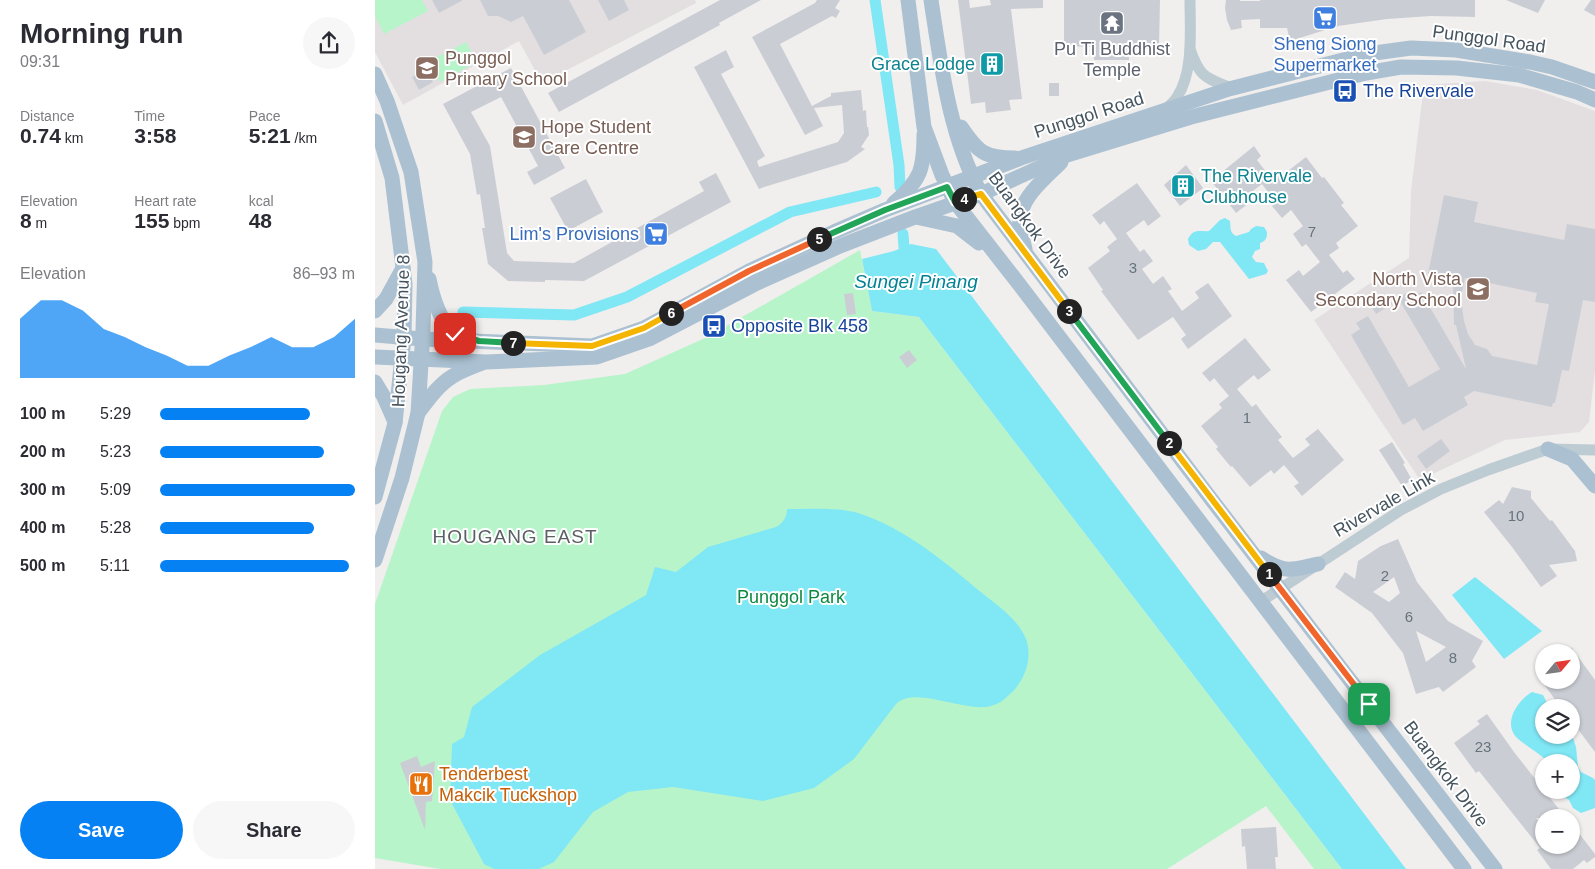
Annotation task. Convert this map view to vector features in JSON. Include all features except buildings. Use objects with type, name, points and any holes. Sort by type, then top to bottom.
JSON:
[{"type":"main road","points":[[375,335],[422,339],[592,346],[644,328],[749,271],[885,210],[908,191],[919,177],[924,152],[924,127],[907,0]]},
{"type":"main road","name":"Buangkok Drive","points":[[931,0],[949,103],[967,166],[981,194],[1495,869]]},
{"type":"main road","name":"Punggol Road","points":[[885,210],[1021,158],[1231,88],[1348,58],[1390,50],[1411,48],[1456,50],[1531,62],[1595,82]]},
{"type":"main road","name":"Punggol Road","points":[[375,357],[486,362],[597,357],[649,339],[755,284],[840,246],[915,216],[981,194],[1067,155],[1191,118],[1342,78],[1401,67],[1457,68],[1519,75],[1577,92],[1595,100]]},
{"type":"main road","name":"Hougang Avenue 8","points":[[375,74],[387,101],[411,172],[425,262],[418,413],[402,478],[375,560]]},
{"type":"main road","points":[[949,103],[972,144],[983,153],[995,158],[1021,158]]},
{"type":"main road","name":"Hougang Avenue 8","points":[[375,121],[392,178],[405,284],[403,358],[395,423],[375,497]]},
{"type":"main road","points":[[924,127],[947,187],[955,202],[1464,869]]},
{"type":"main road","points":[[1026,254],[1019,224],[1023,204],[1067,155]]},
{"type":"main road","points":[[915,216],[957,226],[995,256]]},
{"type":"main road","points":[[425,262],[435,304],[448,326],[455,334],[479,341]]},
{"type":"main road","points":[[375,310],[386,299],[403,268]]},
{"type":"main road","points":[[418,413],[433,392],[444,382],[453,376],[486,362]]},
{"type":"main road","points":[[375,382],[384,397],[395,423]]},
{"type":"main road","points":[[1548,450],[1572,459],[1595,486]]},
{"type":"main road","points":[[1253,553],[1270,564],[1291,570],[1318,564]]},
{"type":"street","points":[[1165,110],[1176,99],[1182,89],[1185,76],[1190,47],[1190,0]]},
{"type":"street","points":[[1190,47],[1194,59],[1204,75],[1210,80],[1231,88]]},
{"type":"street","name":"Rivervale Link","points":[[1260,602],[1401,510],[1441,489],[1488,470],[1548,450],[1595,450]]},
{"type":"shaded area","name":"Punggol Primary School","points":[[375,0],[695,0],[696,3],[542,83],[519,41],[403,105],[375,52]]},
{"type":"shaded area","name":"North Vista Secondary School","points":[[1485,81],[1537,90],[1595,111],[1595,370],[1589,422],[1580,432],[1505,440],[1420,480],[1314,320],[1409,258],[1411,191],[1424,85]]},
{"type":"green space","points":[[375,0],[422,0],[428,11],[384,34],[375,16]]},
{"type":"green space","points":[[466,42],[477,62],[440,82],[429,61]]},
{"type":"green space","name":"Punggol Park","points":[[860,250],[872,311],[919,317],[1342,869],[1314,869],[1266,806],[1167,869],[440,869],[375,858],[375,604],[442,411],[453,397],[470,389],[544,385],[625,374],[705,338]]},
{"type":"water","points":[[1225,218],[1230,221],[1231,231],[1236,236],[1249,232],[1256,226],[1264,227],[1267,232],[1266,238],[1260,243],[1260,249],[1255,251],[1252,257],[1256,262],[1264,263],[1268,271],[1266,274],[1249,279],[1220,242],[1213,242],[1206,249],[1198,251],[1189,245],[1188,239],[1192,233],[1209,231],[1220,220]]},
{"type":"water","name":"Sungei Pinang","points":[[911,244],[936,249],[1406,869],[1342,869],[919,317],[872,311],[862,259],[894,251]]},
{"type":"water","points":[[787,509],[833,509],[858,513],[892,527],[924,547],[1007,613],[1018,625],[1026,639],[1029,654],[1026,669],[1020,683],[1006,698],[991,706],[968,706],[928,698],[915,697],[904,699],[896,704],[854,759],[814,788],[763,801],[673,787],[628,792],[593,812],[554,862],[539,869],[494,869],[484,864],[450,800],[452,744],[464,737],[472,707],[540,655],[646,595],[655,567],[676,572],[708,547],[776,527],[784,520]]},
{"type":"water","points":[[1475,577],[1542,631],[1504,659],[1452,595]]},
{"type":"water","points":[[1532,692],[1543,695],[1545,699],[1535,699],[1535,744],[1575,744],[1577,754],[1538,754],[1517,738],[1511,726],[1511,719],[1517,706]]},
{"type":"water","points":[[1580,770],[1595,780],[1595,808],[1581,813],[1580,809],[1573,808],[1567,799],[1580,799]]},
{"type":"waterway","points":[[875,0],[899,165],[900,187]]},
{"type":"waterway","points":[[463,312],[574,315],[627,297],[790,212],[876,192]]},
{"type":"waterway","points":[[903,234],[904,247]]},
{"type":"place","name":"Sheng Siong Supermarket","points":[[1325,18]]},
{"type":"place","name":"Pu Ti Buddhist Temple","points":[[1112,23]]},
{"type":"place","name":"Grace Lodge","points":[[992,64]]},
{"type":"place","name":"Punggol Primary School","points":[[427,68]]},
{"type":"place","name":"The Rivervale","points":[[1345,91]]},
{"type":"place","name":"Hope Student Care Centre","points":[[524,137]]},
{"type":"place","name":"The Rivervale Clubhouse","points":[[1183,186]]},
{"type":"place","name":"Lim's Provisions","points":[[656,234]]},
{"type":"place","name":"North Vista Secondary School","points":[[1478,289]]},
{"type":"place","name":"Opposite Blk 458","points":[[714,326]]},
{"type":"place","name":"Tenderbest Makcik Tuckshop","points":[[421,784]]},
{"type":"district","name":"HOUGANG EAST","points":[[515,536]]},
{"type":"route","points":[[455,334],[479,341],[592,346],[644,328],[749,271],[885,210],[947,187],[955,202],[981,194],[1208,495],[1369,704]]}]
